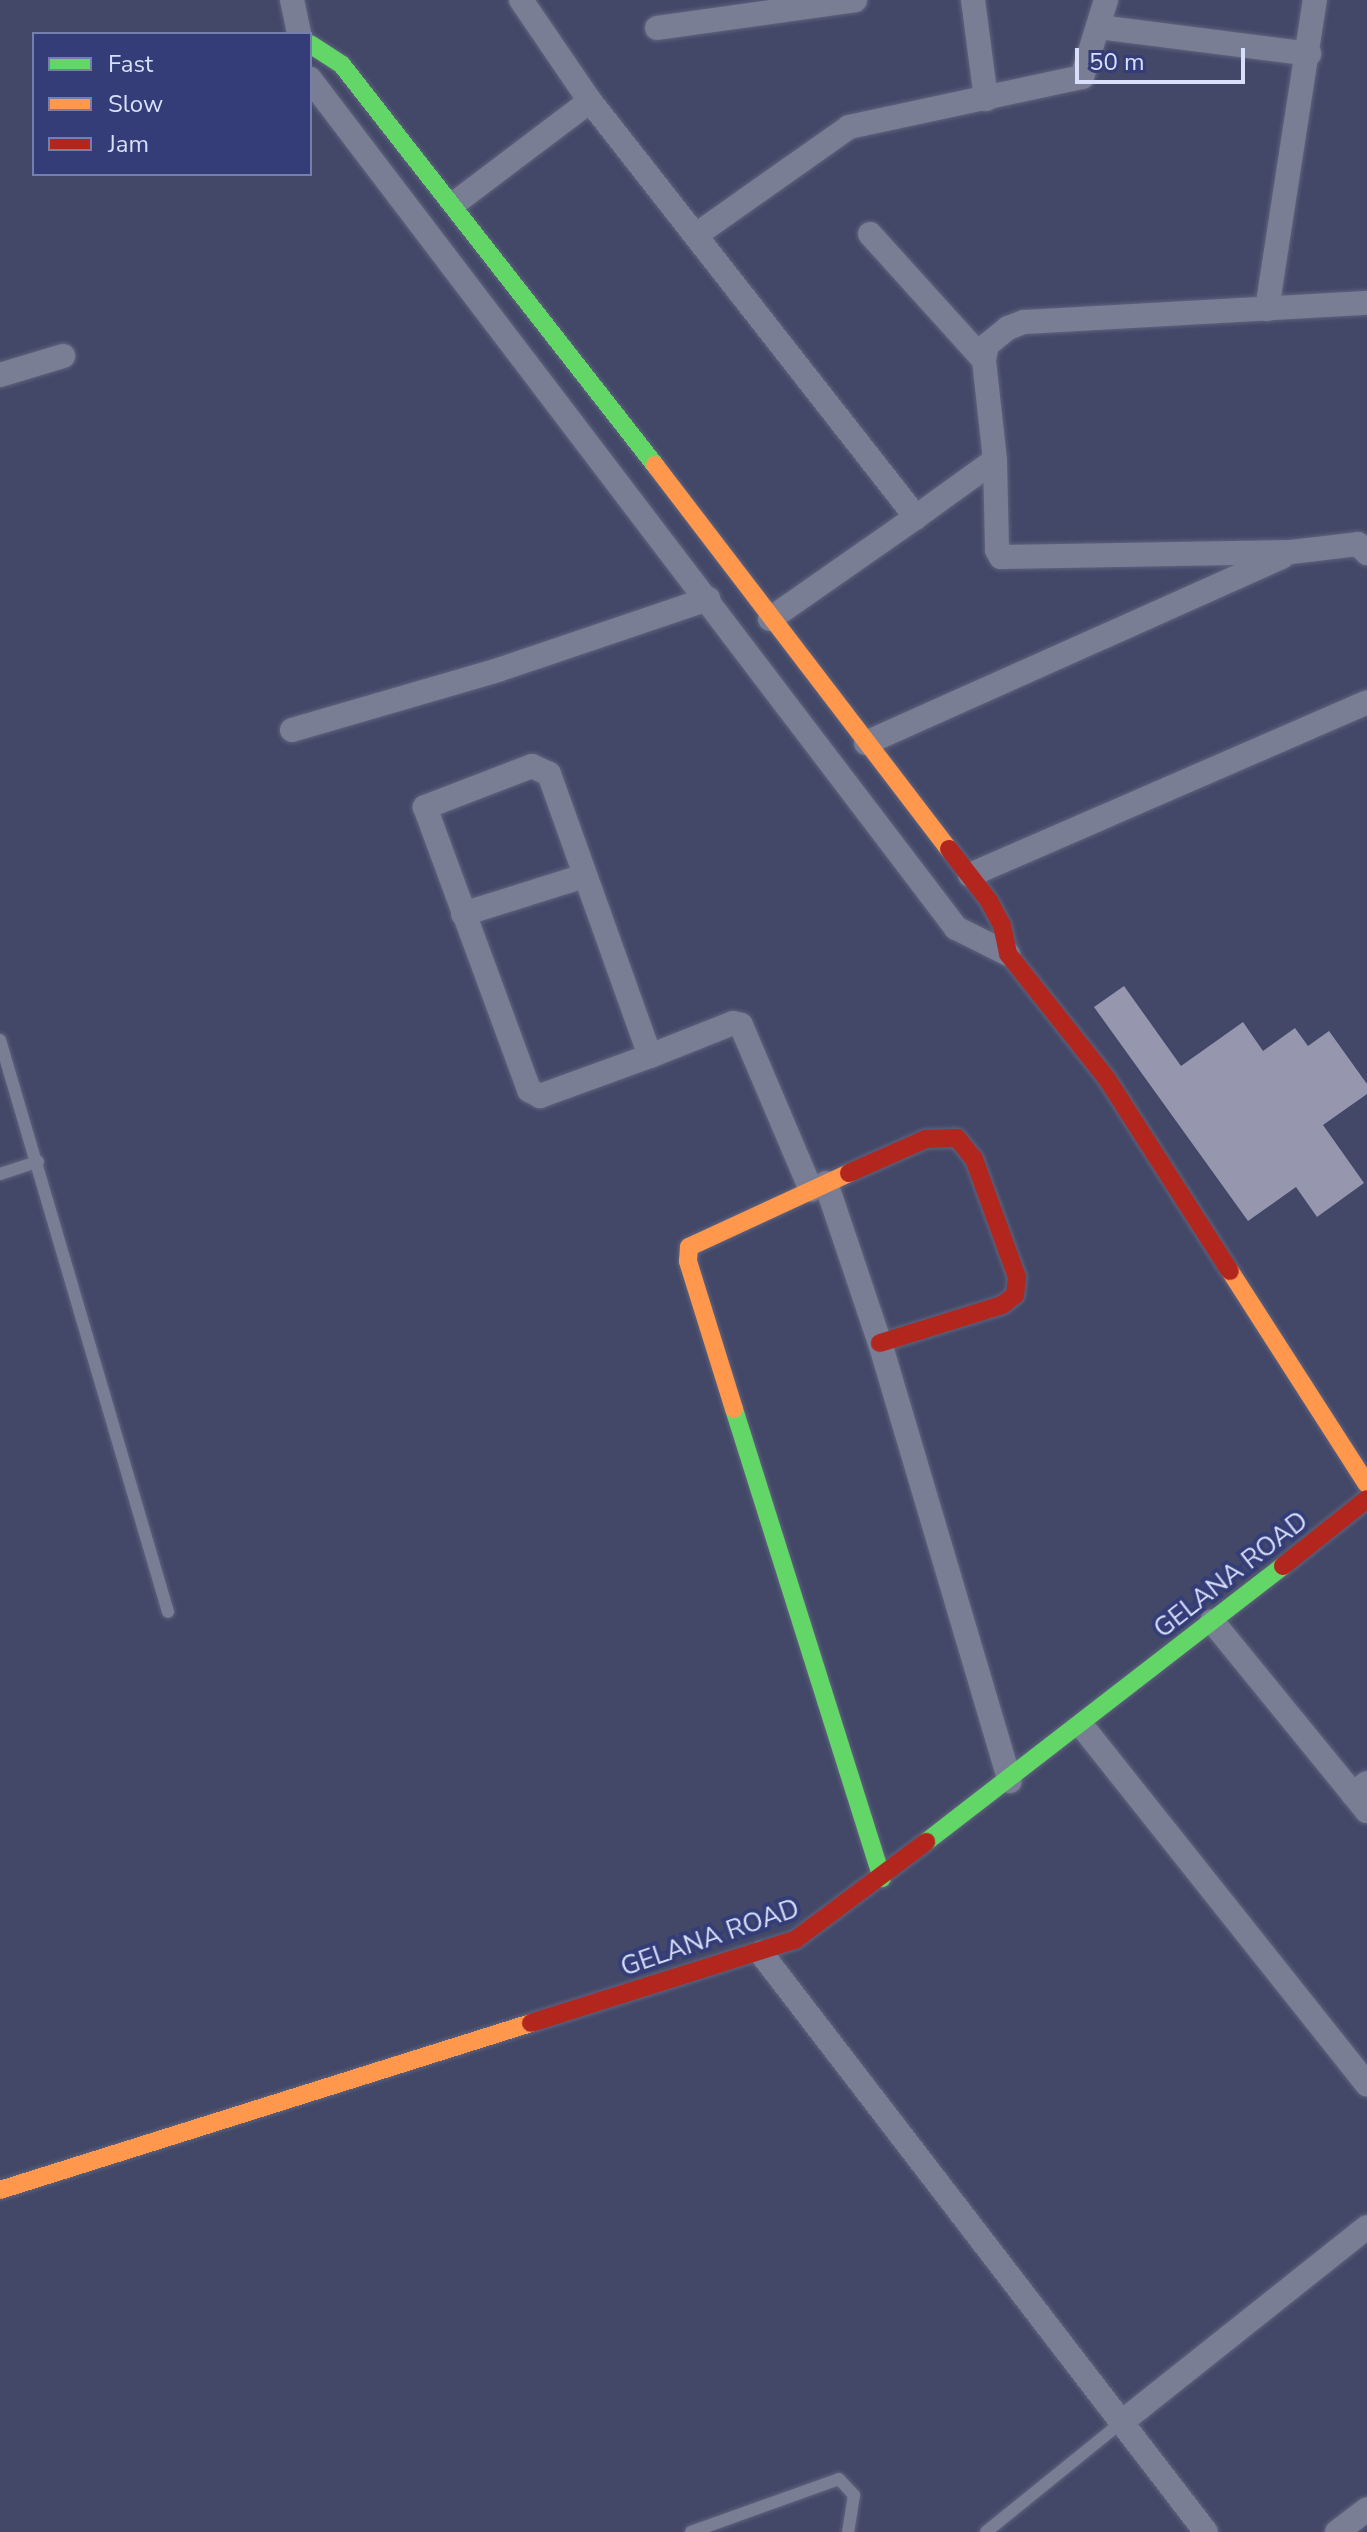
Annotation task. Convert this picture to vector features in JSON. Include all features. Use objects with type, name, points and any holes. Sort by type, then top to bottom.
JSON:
[{"type":"street","points":[[292,0],[299,32]]},
{"type":"street","points":[[521,0],[590,101],[916,517]]},
{"type":"street","points":[[657,28],[795,5],[855,0]]},
{"type":"street","points":[[973,0],[986,99]]},
{"type":"street","points":[[696,235],[849,127],[1082,77],[1106,0]]},
{"type":"street","points":[[1267,309],[1309,54],[1322,1]]},
{"type":"street","points":[[1099,27],[1309,54]]},
{"type":"street","points":[[312,45],[342,65],[408,143],[770,619],[970,875],[1002,925],[1008,954]]},
{"type":"street","points":[[312,82],[956,928],[1008,954],[1107,1079],[1367,1484]]},
{"type":"street","points":[[455,203],[590,101]]},
{"type":"street","points":[[380,167],[408,143]]},
{"type":"street","points":[[870,234],[984,360]]},
{"type":"street","points":[[1367,303],[1024,322],[987,345],[984,360],[995,460],[997,550],[1001,557],[1291,552],[1358,544],[1367,553]]},
{"type":"street","points":[[0,375],[63,356]]},
{"type":"street","points":[[770,619],[995,460]]},
{"type":"street","points":[[866,743],[1291,552]]},
{"type":"street","points":[[292,730],[498,670],[708,599]]},
{"type":"street","points":[[970,875],[1367,702]]},
{"type":"street","points":[[650,1056],[549,774],[532,766],[434,799],[425,807],[529,1090],[540,1096],[650,1056],[733,1023],[741,1025],[818,1187],[880,1343],[1010,1781]]},
{"type":"street","points":[[463,914],[584,876]]},
{"type":"street","points":[[880,1343],[1002,1305],[1015,1295],[1017,1277],[974,1159],[957,1138],[926,1139],[689,1247],[688,1261],[882,1878]]},
{"type":"street","name":"GELANA ROAD","points":[[0,2190],[761,1953],[817,1928],[1082,1726],[1367,1499]]},
{"type":"street","points":[[1212,1621],[1362,1796]]},
{"type":"street","points":[[1082,1726],[1367,2084]]},
{"type":"street","points":[[761,1953],[1206,2532]]},
{"type":"street","points":[[1122,2422],[1367,2227]]},
{"type":"street","points":[[1337,2532],[1367,2509]]},
{"type":"lane","points":[[0,1040],[168,1612]]},
{"type":"lane","points":[[0,1174],[38,1162]]},
{"type":"lane","points":[[986,2532],[1122,2422]]},
{"type":"lane","points":[[691,2532],[839,2479],[854,2495],[848,2532]]},
{"type":"building","points":[[1124,986],[1181,1066],[1243,1022],[1263,1051],[1295,1028],[1308,1046],[1329,1031],[1367,1084],[1367,1094],[1323,1125],[1364,1183],[1317,1217],[1296,1187],[1248,1221],[1094,1007]]},
{"type":"traffic: fast","points":[[312,45],[342,65],[655,465]]},
{"type":"traffic: fast","points":[[734,1409],[882,1878]]},
{"type":"traffic: fast","points":[[926,1842],[1283,1566]]},
{"type":"traffic: slow","points":[[655,465],[949,849]]},
{"type":"traffic: slow","points":[[734,1409],[688,1261],[689,1247],[849,1173]]},
{"type":"traffic: slow","points":[[1230,1271],[1367,1484]]},
{"type":"traffic: slow","points":[[0,2190],[531,2023]]},
{"type":"traffic: jam","points":[[949,849],[989,901],[1002,925],[1008,954],[1107,1079],[1230,1271]]},
{"type":"traffic: jam","points":[[849,1173],[926,1139],[957,1138],[974,1159],[1017,1277],[1015,1295],[1002,1305],[880,1343]]},
{"type":"traffic: jam","points":[[1283,1566],[1367,1499]]},
{"type":"traffic: jam","points":[[531,2023],[795,1940],[926,1842]]}]
